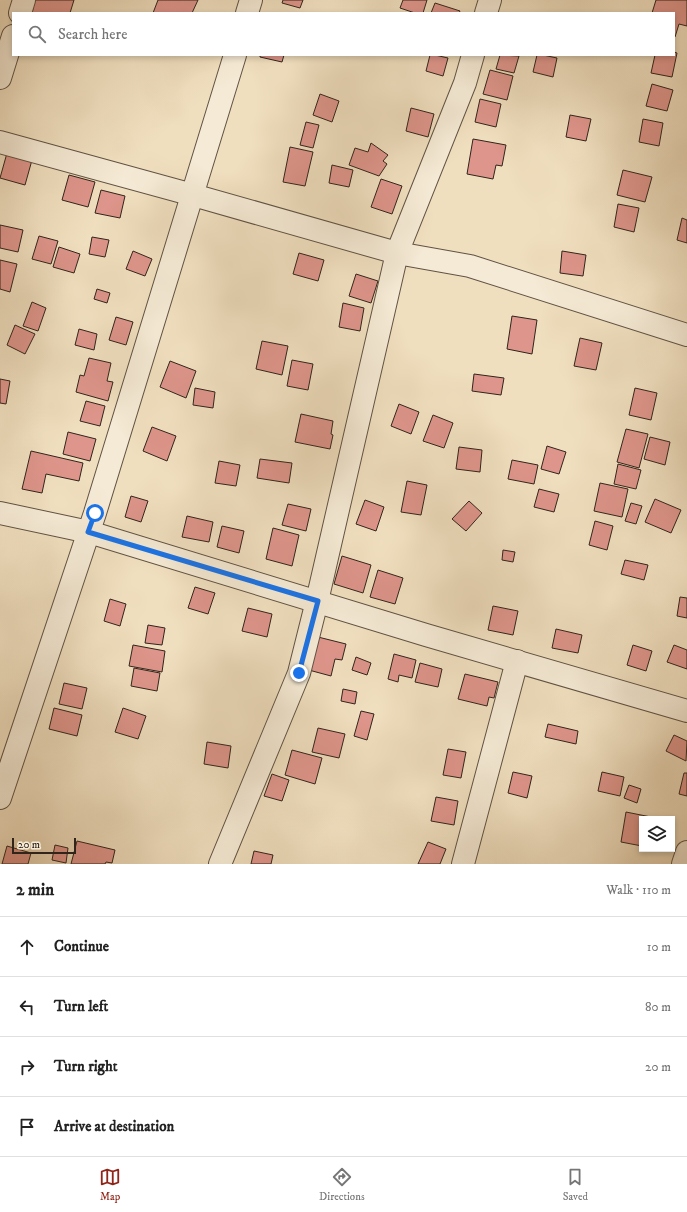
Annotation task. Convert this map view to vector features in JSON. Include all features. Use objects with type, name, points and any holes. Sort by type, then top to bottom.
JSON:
[{"type":"street","points":[[20,12],[24,0]]},
{"type":"street","points":[[247,12],[251,0]]},
{"type":"street","points":[[486,12],[490,0]]},
{"type":"street","points":[[0,78],[12,39]]},
{"type":"street","points":[[0,798],[88,532],[235,56]]},
{"type":"street","points":[[220,864],[299,673],[318,601],[397,254],[465,83],[473,56]]},
{"type":"street","points":[[0,142],[193,195],[397,254],[470,266],[687,335]]},
{"type":"street","points":[[0,513],[88,532],[687,711]]},
{"type":"street","points":[[463,864],[517,661]]},
{"type":"street","points":[[683,864],[687,852]]},
{"type":"building","points":[[35,0],[74,0],[70,12],[32,12]]},
{"type":"building","points":[[158,0],[198,0],[192,12],[153,12]]},
{"type":"building","points":[[283,0],[303,0],[300,8],[282,3]]},
{"type":"building","points":[[403,0],[427,0],[423,12],[412,12],[400,8]]},
{"type":"building","points":[[656,0],[687,0],[687,26],[679,24],[675,37],[675,12],[652,12]]},
{"type":"building","points":[[435,3],[460,11],[460,12],[431,12]]},
{"type":"building","points":[[675,52],[677,53],[672,77],[651,73],[655,56],[675,56]]},
{"type":"building","points":[[260,56],[284,56],[282,62]]},
{"type":"building","points":[[430,56],[448,58],[443,76],[426,71]]},
{"type":"building","points":[[500,56],[519,56],[514,73],[496,69]]},
{"type":"building","points":[[537,56],[557,58],[553,77],[533,72]]},
{"type":"building","points":[[490,70],[513,76],[507,100],[483,94]]},
{"type":"building","points":[[652,84],[673,90],[667,111],[646,106]]},
{"type":"building","points":[[320,94],[339,101],[332,122],[313,115]]},
{"type":"building","points":[[480,99],[501,104],[496,127],[475,122]]},
{"type":"building","points":[[411,108],[434,114],[428,137],[406,131]]},
{"type":"building","points":[[570,115],[591,119],[586,141],[566,137]]},
{"type":"building","points":[[643,119],[663,123],[659,146],[639,142]]},
{"type":"building","points":[[306,122],[319,125],[313,148],[300,145]]},
{"type":"building","points":[[473,139],[506,145],[502,166],[496,165],[493,179],[467,174]]},
{"type":"building","points":[[371,143],[388,155],[383,161],[387,164],[379,176],[349,165],[355,148],[368,152]]},
{"type":"building","points":[[290,147],[313,152],[305,186],[283,182]]},
{"type":"building","points":[[7,153],[32,160],[25,185],[0,178]]},
{"type":"building","points":[[332,165],[353,170],[349,187],[329,183]]},
{"type":"building","points":[[623,170],[652,177],[645,202],[617,195]]},
{"type":"building","points":[[69,175],[95,182],[88,207],[62,200]]},
{"type":"building","points":[[381,179],[402,186],[392,214],[371,207]]},
{"type":"building","points":[[101,190],[125,196],[120,218],[95,213]]},
{"type":"building","points":[[618,204],[639,208],[634,232],[614,227]]},
{"type":"building","points":[[682,218],[687,220],[687,243],[677,240]]},
{"type":"building","points":[[0,225],[23,230],[18,252],[0,248]]},
{"type":"building","points":[[39,236],[58,241],[51,264],[32,259]]},
{"type":"building","points":[[92,237],[109,240],[105,257],[89,254]]},
{"type":"building","points":[[59,247],[80,254],[74,273],[53,267]]},
{"type":"building","points":[[133,251],[152,259],[145,276],[126,269]]},
{"type":"building","points":[[562,251],[586,255],[583,276],[560,273]]},
{"type":"building","points":[[299,253],[324,260],[318,281],[293,274]]},
{"type":"building","points":[[0,260],[17,264],[10,292],[0,289]]},
{"type":"building","points":[[356,274],[378,281],[371,303],[349,296]]},
{"type":"building","points":[[97,289],[110,293],[107,303],[94,299]]},
{"type":"building","points":[[32,302],[46,308],[38,331],[23,326]]},
{"type":"building","points":[[343,303],[364,308],[360,331],[339,327]]},
{"type":"building","points":[[512,316],[537,320],[532,354],[507,349]]},
{"type":"building","points":[[116,317],[133,322],[126,345],[109,340]]},
{"type":"building","points":[[15,325],[35,334],[25,354],[7,345]]},
{"type":"building","points":[[79,329],[97,334],[94,350],[75,345]]},
{"type":"building","points":[[580,338],[602,343],[596,370],[574,366]]},
{"type":"building","points":[[262,341],[288,346],[282,375],[256,369]]},
{"type":"building","points":[[89,358],[111,363],[107,381],[113,382],[108,401],[76,392],[80,375],[84,376]]},
{"type":"building","points":[[292,360],[313,364],[308,390],[287,386]]},
{"type":"building","points":[[170,361],[196,371],[186,398],[160,387]]},
{"type":"building","points":[[474,374],[504,378],[501,395],[472,391]]},
{"type":"building","points":[[0,379],[10,381],[6,404],[0,403]]},
{"type":"building","points":[[195,388],[215,392],[213,408],[193,405]]},
{"type":"building","points":[[635,388],[657,393],[651,420],[629,415]]},
{"type":"building","points":[[86,401],[105,406],[100,426],[80,421]]},
{"type":"building","points":[[399,404],[419,412],[411,434],[391,426]]},
{"type":"building","points":[[301,414],[333,421],[331,434],[333,435],[330,449],[295,442]]},
{"type":"building","points":[[433,415],[453,423],[444,448],[423,441]]},
{"type":"building","points":[[152,427],[176,436],[167,461],[143,451]]},
{"type":"building","points":[[626,429],[648,434],[639,468],[617,462]]},
{"type":"building","points":[[68,432],[96,439],[90,461],[63,454]]},
{"type":"building","points":[[650,437],[670,442],[665,465],[644,459]]},
{"type":"building","points":[[547,446],[566,452],[559,474],[541,469]]},
{"type":"building","points":[[459,447],[482,450],[480,472],[456,469]]},
{"type":"building","points":[[31,451],[83,463],[79,481],[46,474],[42,493],[22,489]]},
{"type":"building","points":[[260,459],[292,463],[289,483],[257,478]]},
{"type":"building","points":[[512,460],[538,465],[534,484],[508,479]]},
{"type":"building","points":[[219,461],[240,465],[236,486],[215,483]]},
{"type":"building","points":[[618,464],[641,470],[636,489],[614,484]]},
{"type":"building","points":[[407,481],[427,485],[421,515],[401,512]]},
{"type":"building","points":[[600,483],[628,489],[622,517],[594,511]]},
{"type":"building","points":[[539,489],[559,494],[554,512],[534,507]]},
{"type":"building","points":[[131,496],[148,501],[141,522],[125,517]]},
{"type":"building","points":[[655,499],[681,510],[671,533],[645,522]]},
{"type":"building","points":[[365,500],[384,507],[376,531],[356,524]]},
{"type":"building","points":[[469,501],[482,513],[466,531],[452,519]]},
{"type":"building","points":[[631,503],[642,506],[636,524],[625,521]]},
{"type":"building","points":[[288,504],[311,509],[306,531],[282,525]]},
{"type":"building","points":[[187,516],[213,522],[209,542],[182,537]]},
{"type":"building","points":[[595,521],[613,526],[607,550],[589,545]]},
{"type":"building","points":[[222,526],[244,531],[239,553],[217,547]]},
{"type":"building","points":[[273,528],[299,535],[292,566],[266,559]]},
{"type":"building","points":[[503,550],[515,552],[513,562],[502,560]]},
{"type":"building","points":[[342,556],[371,565],[363,593],[334,584]]},
{"type":"building","points":[[625,560],[648,565],[644,580],[621,574]]},
{"type":"building","points":[[378,570],[403,578],[395,604],[370,597]]},
{"type":"building","points":[[195,587],[215,593],[208,614],[188,608]]},
{"type":"building","points":[[680,597],[687,598],[687,618],[677,616]]},
{"type":"building","points":[[110,599],[126,604],[120,626],[104,621]]},
{"type":"building","points":[[493,606],[518,611],[513,635],[488,630]]},
{"type":"building","points":[[248,608],[272,614],[267,637],[242,631]]},
{"type":"building","points":[[148,625],[165,628],[162,645],[145,643]]},
{"type":"building","points":[[556,629],[582,635],[578,653],[552,648]]},
{"type":"building","points":[[314,636],[346,644],[342,660],[335,659],[331,676],[305,669]]},
{"type":"building","points":[[133,645],[165,651],[162,672],[129,666]]},
{"type":"building","points":[[633,645],[652,651],[646,671],[627,665]]},
{"type":"building","points":[[674,645],[687,650],[687,669],[667,662]]},
{"type":"building","points":[[394,654],[416,660],[412,678],[399,675],[398,682],[388,679]]},
{"type":"building","points":[[356,657],[371,663],[367,675],[352,670]]},
{"type":"building","points":[[420,663],[442,669],[438,687],[415,682]]},
{"type":"building","points":[[134,668],[160,673],[157,691],[131,686]]},
{"type":"building","points":[[465,674],[498,682],[494,698],[489,697],[487,706],[458,699]]},
{"type":"building","points":[[64,683],[87,688],[82,709],[59,704]]},
{"type":"building","points":[[343,689],[357,692],[355,704],[341,701]]},
{"type":"building","points":[[54,708],[82,715],[77,736],[49,729]]},
{"type":"building","points":[[123,708],[146,716],[138,739],[115,732]]},
{"type":"building","points":[[361,711],[374,714],[367,740],[354,736]]},
{"type":"building","points":[[548,724],[578,731],[576,744],[545,737]]},
{"type":"building","points":[[318,728],[345,734],[339,758],[312,752]]},
{"type":"building","points":[[674,735],[687,741],[686,761],[666,751]]},
{"type":"building","points":[[207,742],[231,746],[228,768],[204,764]]},
{"type":"building","points":[[448,749],[466,752],[461,778],[443,775]]},
{"type":"building","points":[[292,750],[322,758],[315,784],[285,775]]},
{"type":"building","points":[[513,772],[532,776],[527,798],[508,793]]},
{"type":"building","points":[[602,772],[624,777],[620,796],[598,791]]},
{"type":"building","points":[[684,773],[687,773],[687,796],[679,794]]},
{"type":"building","points":[[272,774],[289,780],[282,801],[264,796]]},
{"type":"building","points":[[629,785],[641,789],[637,803],[624,798]]},
{"type":"building","points":[[436,797],[458,801],[454,825],[431,821]]},
{"type":"building","points":[[626,812],[646,816],[639,816],[639,845],[621,842]]},
{"type":"building","points":[[77,841],[115,850],[112,863],[71,864]]},
{"type":"building","points":[[428,842],[446,849],[440,864],[418,864]]},
{"type":"building","points":[[55,845],[68,848],[66,863],[52,860]]},
{"type":"building","points":[[7,846],[31,853],[28,864],[2,864]]},
{"type":"building","points":[[254,851],[273,855],[271,864],[251,864]]},
{"type":"route","points":[[95,513],[88,532],[318,601],[299,673]]}]
